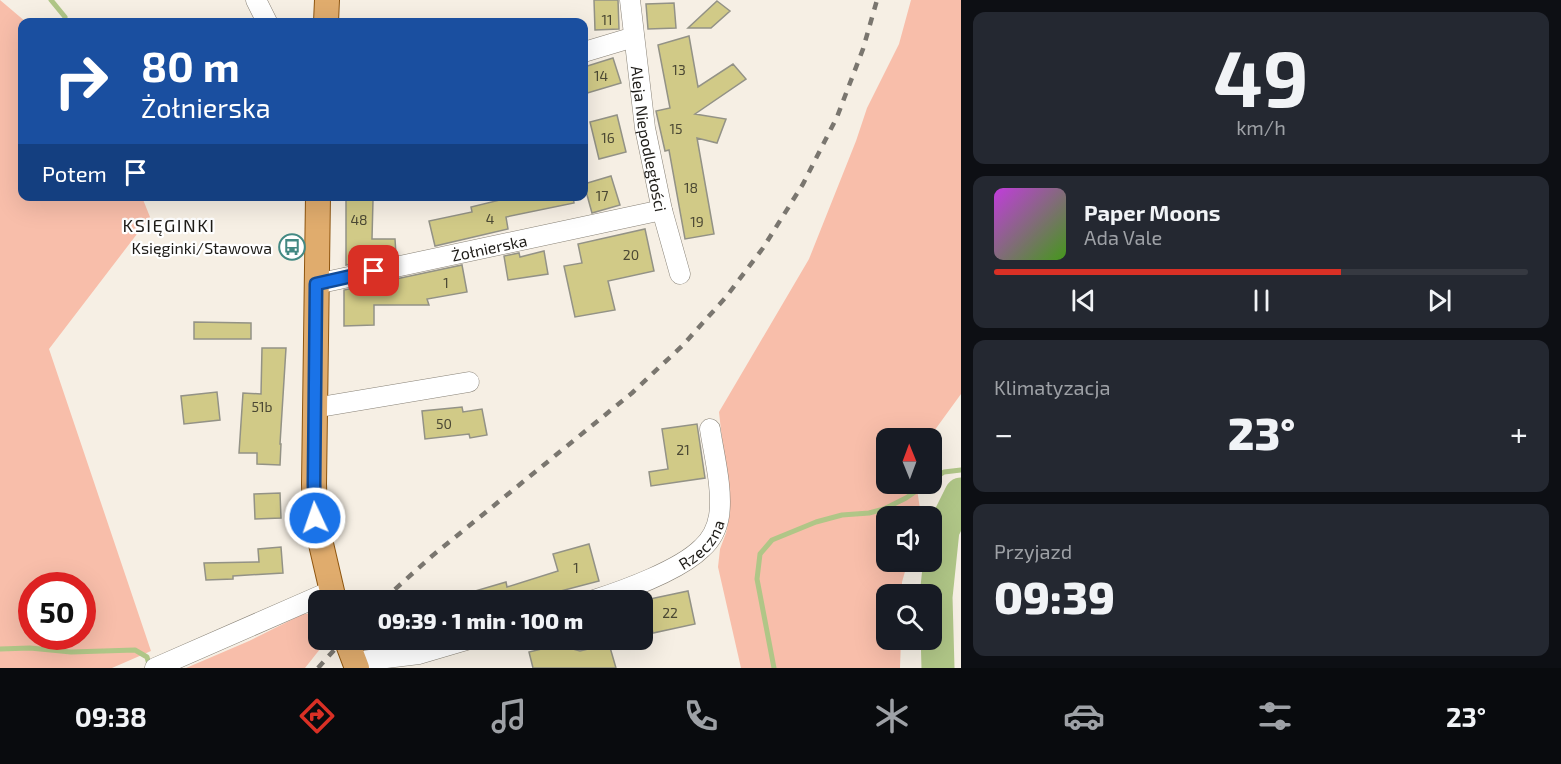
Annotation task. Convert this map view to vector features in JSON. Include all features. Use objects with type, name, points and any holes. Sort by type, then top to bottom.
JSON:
[{"type":"main road","points":[[326,18],[327,0]]},
{"type":"main road","points":[[318,201],[314,408],[315,518],[331,590]]},
{"type":"main road","points":[[350,650],[355,665]]},
{"type":"street","points":[[256,0],[265,18]]},
{"type":"street","name":"Aleja Niepodległości","points":[[630,0],[645,128],[662,210],[680,274]]},
{"type":"street","points":[[588,51],[634,38]]},
{"type":"street","name":"Żołnierska","points":[[316,284],[662,210]]},
{"type":"street","points":[[314,408],[469,382]]},
{"type":"street","name":"Rzeczna","points":[[622,590],[681,563],[700,551],[709,541],[718,524],[720,507],[710,429]]},
{"type":"street","points":[[155,668],[308,606]]},
{"type":"street","points":[[355,665],[433,650]]},
{"type":"shaded area","points":[[0,0],[21,18],[18,18],[18,201],[144,201],[150,217],[49,349],[151,651],[112,668],[0,668]]},
{"type":"shaded area","points":[[911,0],[961,0],[961,394],[936,428],[876,428],[876,494],[918,494],[920,506],[876,506],[876,572],[905,572],[902,584],[876,584],[876,650],[901,650],[900,668],[741,668],[718,567],[720,549],[730,513],[719,412],[809,259],[867,108],[899,44]]},
{"type":"shaded area","points":[[308,614],[308,650],[319,650],[305,668],[186,668],[249,641]]},
{"type":"building","points":[[594,0],[618,0],[619,29],[595,30]]},
{"type":"building","points":[[717,1],[730,11],[711,28],[688,28]]},
{"type":"building","points":[[674,3],[676,28],[648,29],[646,4]]},
{"type":"building","points":[[689,36],[698,87],[733,64],[746,79],[695,114],[726,119],[717,143],[697,138],[714,234],[685,239],[669,150],[665,151],[656,111],[670,108],[658,45]]},
{"type":"building","points":[[613,58],[621,83],[588,93],[588,66]]},
{"type":"building","points":[[617,115],[626,152],[599,159],[590,122]]},
{"type":"building","points":[[611,176],[620,205],[592,213],[588,198],[588,183]]},
{"type":"building","points":[[346,201],[373,201],[372,239],[395,239],[396,255],[346,265]]},
{"type":"building","points":[[496,201],[574,201],[574,203],[506,217],[508,229],[435,246],[429,221],[472,212],[471,207]]},
{"type":"building","points":[[645,229],[654,271],[608,281],[615,310],[575,317],[564,266],[582,263],[578,244]]},
{"type":"building","points":[[544,251],[548,274],[508,280],[504,256],[519,253],[520,257]]},
{"type":"building","points":[[462,265],[467,292],[427,299],[429,305],[374,305],[374,325],[344,326],[344,290]]},
{"type":"building","points":[[194,322],[251,323],[251,339],[194,339]]},
{"type":"building","points":[[262,348],[286,348],[280,465],[257,464],[257,453],[239,453],[243,393],[261,394]]},
{"type":"building","points":[[217,392],[220,420],[184,424],[181,396]]},
{"type":"building","points":[[462,407],[463,412],[482,409],[487,435],[470,438],[469,434],[425,439],[422,411]]},
{"type":"building","points":[[697,424],[705,478],[651,486],[649,472],[668,469],[662,429]]},
{"type":"building","points":[[280,493],[281,518],[255,519],[254,494]]},
{"type":"building","points":[[589,544],[599,581],[564,590],[479,590],[506,582],[507,587],[558,571],[553,554]]},
{"type":"building","points":[[281,547],[283,573],[206,580],[204,563],[259,562],[258,549]]},
{"type":"building","points":[[688,591],[695,624],[653,633],[653,598]]},
{"type":"building","points":[[537,650],[611,650],[616,668],[533,668],[529,652]]},
{"type":"waterway","points":[[51,0],[65,17]]},
{"type":"waterway","points":[[942,473],[961,470]]},
{"type":"waterway","points":[[774,668],[757,579],[760,554],[772,540],[816,522],[842,515],[869,513],[884,509],[912,494]]},
{"type":"waterway","points":[[938,668],[936,597],[943,530],[961,494]]},
{"type":"waterway","points":[[0,649],[30,648],[71,652],[135,650],[147,657],[150,668]]},
{"type":"railway","points":[[394,590],[432,556],[632,393],[683,345],[726,297],[763,248],[803,184],[837,117],[863,49],[877,0]]},
{"type":"railway","points":[[318,668],[334,650]]},
{"type":"place","name":"Księginki/Stawowa","points":[[292,247]]},
{"type":"district","name":"KSIĘGINKI","points":[[169,225]]},
{"type":"route","points":[[315,518],[316,284],[374,271]]}]
